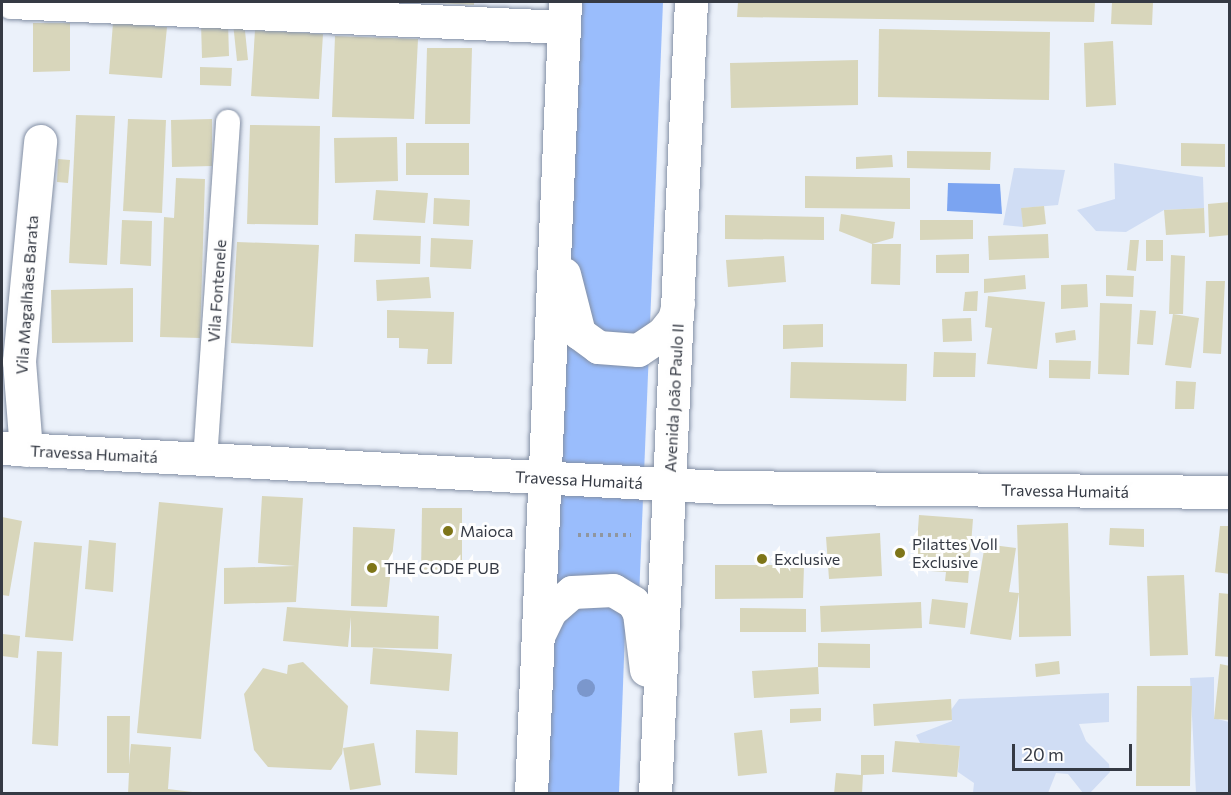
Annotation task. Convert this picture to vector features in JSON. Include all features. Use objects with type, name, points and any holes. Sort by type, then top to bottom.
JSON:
[{"type":"main road","points":[[11,2],[564,14],[531,794]]},
{"type":"main road","name":"Avenida João Paulo II","points":[[656,794],[691,2]]},
{"type":"main road","name":"Vila Magalhães Barata","points":[[14,449],[19,361],[40,141]]},
{"type":"main road","points":[[554,222],[574,321],[579,333],[598,347],[638,350],[651,343],[674,319],[679,300]]},
{"type":"main road","name":"Travessa Humaitá","points":[[14,449],[670,485],[1230,492]]},
{"type":"main road","points":[[537,645],[545,619],[572,592],[613,590],[623,595],[639,613],[647,685],[660,711]]},
{"type":"lane","name":"Vila Fontenele","points":[[205,460],[228,122]]},
{"type":"path","points":[[542,534],[668,535]]},
{"type":"shaded area","points":[[579,2],[663,2],[639,598],[550,598]]},
{"type":"shaded area","points":[[1114,163],[1203,177],[1204,208],[1164,210],[1126,232],[1096,231],[1077,210],[1115,199]]},
{"type":"shaded area","points":[[1014,168],[1065,170],[1058,205],[1022,208],[1023,227],[1003,225]]},
{"type":"shaded area","points":[[948,183],[1000,184],[1002,214],[947,211]]},
{"type":"shaded area","points":[[573,598],[626,604],[619,793],[538,794],[545,639]]},
{"type":"shaded area","points":[[1214,677],[1214,718],[1229,722],[1229,793],[1196,793],[1190,678]]},
{"type":"shaded area","points":[[1109,693],[1109,722],[1079,724],[1086,741],[1109,764],[1110,772],[1090,793],[1083,793],[1068,774],[1056,773],[1048,793],[973,793],[974,783],[958,772],[960,746],[920,743],[916,735],[952,721],[951,710],[959,699]]},
{"type":"building","points":[[474,2],[474,5],[436,3]]},
{"type":"building","points":[[738,2],[1095,2],[1094,22],[737,17]]},
{"type":"building","points":[[1112,2],[1153,2],[1152,25],[1111,24]]},
{"type":"building","points":[[244,21],[248,60],[237,61],[233,23]]},
{"type":"building","points":[[228,22],[229,56],[202,58],[201,23]]},
{"type":"building","points":[[33,23],[70,23],[70,71],[33,72]]},
{"type":"building","points":[[113,23],[167,27],[162,78],[109,74]]},
{"type":"building","points":[[879,29],[1050,32],[1049,100],[878,97]]},
{"type":"building","points":[[255,30],[323,34],[319,99],[251,96]]},
{"type":"building","points":[[335,36],[418,39],[414,119],[332,117]]},
{"type":"building","points":[[1113,41],[1116,105],[1086,107],[1084,43]]},
{"type":"building","points":[[427,48],[472,48],[470,124],[425,124]]},
{"type":"building","points":[[858,60],[858,105],[731,108],[730,63]]},
{"type":"building","points":[[200,67],[232,68],[231,86],[200,85]]},
{"type":"building","points":[[76,115],[115,116],[107,265],[69,263]]},
{"type":"building","points":[[128,119],[166,120],[162,213],[123,211]]},
{"type":"building","points":[[212,119],[212,166],[172,167],[171,120]]},
{"type":"building","points":[[250,125],[320,126],[318,225],[247,224]]},
{"type":"building","points":[[397,137],[398,181],[335,183],[334,138]]},
{"type":"building","points":[[406,143],[469,143],[469,175],[406,175]]},
{"type":"building","points":[[1181,143],[1225,144],[1225,167],[1181,166]]},
{"type":"building","points":[[907,151],[991,152],[990,170],[907,168]]},
{"type":"building","points":[[892,155],[893,167],[856,169],[856,157]]},
{"type":"building","points":[[58,159],[70,160],[68,183],[57,182]]},
{"type":"building","points":[[805,176],[910,178],[910,209],[805,208]]},
{"type":"building","points":[[176,178],[205,179],[200,338],[160,337],[164,217],[174,218]]},
{"type":"building","points":[[376,190],[428,193],[425,223],[373,220]]},
{"type":"building","points":[[434,198],[470,200],[469,226],[433,224]]},
{"type":"building","points":[[1230,202],[1230,235],[1209,237],[1208,204]]},
{"type":"building","points":[[1044,206],[1046,224],[1023,227],[1021,208]]},
{"type":"building","points":[[1204,208],[1205,233],[1166,235],[1164,210]]},
{"type":"building","points":[[841,214],[895,222],[893,238],[872,244],[839,231]]},
{"type":"building","points":[[725,215],[824,217],[824,240],[725,239]]},
{"type":"building","points":[[122,220],[152,221],[151,266],[120,264]]},
{"type":"building","points":[[920,220],[973,220],[973,239],[920,240]]},
{"type":"building","points":[[355,234],[421,236],[420,264],[354,262]]},
{"type":"building","points":[[1048,234],[1049,258],[989,260],[988,236]]},
{"type":"building","points":[[431,238],[473,240],[471,269],[430,267]]},
{"type":"building","points":[[1130,240],[1139,240],[1136,271],[1127,270]]},
{"type":"building","points":[[1146,240],[1163,240],[1163,261],[1146,261]]},
{"type":"building","points":[[237,242],[319,245],[313,347],[231,343]]},
{"type":"building","points":[[872,244],[901,244],[900,285],[871,284]]},
{"type":"building","points":[[969,254],[969,273],[936,273],[936,255]]},
{"type":"building","points":[[1171,255],[1185,256],[1183,314],[1169,314]]},
{"type":"building","points":[[784,256],[786,282],[728,287],[726,260]]},
{"type":"building","points":[[1025,275],[1026,289],[984,293],[984,279]]},
{"type":"building","points":[[1106,275],[1134,276],[1133,297],[1106,296]]},
{"type":"building","points":[[429,277],[431,298],[377,301],[376,280]]},
{"type":"building","points":[[1206,281],[1225,281],[1221,354],[1203,353]]},
{"type":"building","points":[[1087,284],[1088,307],[1061,309],[1061,285]]},
{"type":"building","points":[[133,288],[133,342],[52,343],[51,290]]},
{"type":"building","points":[[978,291],[977,311],[963,311],[965,292]]},
{"type":"building","points":[[988,296],[1045,302],[1037,369],[987,364],[992,328],[985,327]]},
{"type":"building","points":[[1100,303],[1132,304],[1129,375],[1098,374]]},
{"type":"building","points":[[387,310],[454,312],[452,364],[427,364],[428,349],[399,348],[399,338],[387,338]]},
{"type":"building","points":[[1140,310],[1156,311],[1153,345],[1137,344]]},
{"type":"building","points":[[1173,314],[1199,318],[1191,368],[1165,365]]},
{"type":"building","points":[[971,318],[972,341],[943,342],[942,319]]},
{"type":"building","points":[[823,324],[823,347],[783,349],[783,325]]},
{"type":"building","points":[[1075,330],[1076,340],[1056,343],[1055,333]]},
{"type":"building","points":[[934,352],[976,353],[975,377],[933,377]]},
{"type":"building","points":[[1049,360],[1091,361],[1090,379],[1049,378]]},
{"type":"building","points":[[791,362],[907,364],[906,401],[790,398]]},
{"type":"building","points":[[1176,381],[1196,382],[1194,409],[1175,409]]},
{"type":"building","points":[[262,496],[303,498],[296,602],[224,604],[224,568],[295,566],[258,563]]},
{"type":"building","points":[[159,502],[223,508],[201,739],[137,733]]},
{"type":"building","points":[[422,508],[462,508],[462,576],[421,576]]},
{"type":"building","points":[[919,515],[973,519],[968,583],[945,581],[946,572],[915,570]]},
{"type":"building","points":[[2,517],[22,521],[9,596],[2,595]]},
{"type":"building","points":[[1068,523],[1071,636],[1019,637],[1017,525]]},
{"type":"building","points":[[1220,526],[1230,526],[1230,574],[1215,572]]},
{"type":"building","name":"THE CODE PUB","points":[[353,527],[395,529],[387,607],[351,606]]},
{"type":"building","points":[[1110,528],[1144,529],[1144,547],[1109,545]]},
{"type":"building","points":[[880,533],[882,576],[829,579],[826,537]]},
{"type":"building","points":[[89,540],[116,543],[113,592],[85,589]]},
{"type":"building","points":[[34,542],[82,546],[73,641],[25,637]]},
{"type":"building","points":[[985,544],[1016,548],[1009,592],[1019,593],[1011,640],[970,634]]},
{"type":"building","points":[[715,565],[804,565],[803,598],[715,599]]},
{"type":"building","points":[[1184,575],[1188,655],[1150,656],[1147,576]]},
{"type":"building","points":[[1219,593],[1230,594],[1230,657],[1215,656]]},
{"type":"building","points":[[932,599],[968,603],[965,628],[929,624]]},
{"type":"building","points":[[921,602],[922,628],[821,632],[820,606]]},
{"type":"building","points":[[287,607],[439,616],[438,649],[351,647],[351,617],[348,647],[283,641]]},
{"type":"building","points":[[740,608],[806,609],[806,632],[740,632]]},
{"type":"building","points":[[3,634],[20,636],[18,658],[2,656]]},
{"type":"building","points":[[818,643],[870,644],[870,668],[818,667]]},
{"type":"building","points":[[373,648],[452,654],[449,691],[370,684]]},
{"type":"building","points":[[37,651],[62,652],[58,746],[32,744]]},
{"type":"building","points":[[1059,661],[1060,674],[1036,677],[1035,664]]},
{"type":"building","points":[[303,662],[348,706],[342,754],[331,770],[268,767],[254,750],[244,694],[263,668],[287,674],[288,665]]},
{"type":"building","points":[[1220,664],[1230,666],[1230,720],[1214,719]]},
{"type":"building","points":[[818,667],[819,694],[754,698],[752,671]]},
{"type":"building","points":[[1137,686],[1192,686],[1190,786],[1136,786]]},
{"type":"building","points":[[951,699],[952,720],[874,726],[873,704]]},
{"type":"building","points":[[821,708],[821,721],[790,723],[790,709]]},
{"type":"building","points":[[107,716],[130,716],[129,765],[131,744],[171,747],[168,789],[209,794],[128,794],[129,773],[107,773]]},
{"type":"building","points":[[416,730],[458,732],[457,775],[415,773]]},
{"type":"building","points":[[762,730],[767,773],[738,776],[734,733]]},
{"type":"building","points":[[895,741],[960,746],[957,777],[892,772]]},
{"type":"building","points":[[374,743],[381,785],[350,790],[343,748]]},
{"type":"building","points":[[861,755],[884,755],[884,774],[863,775],[862,794],[834,794],[836,773],[861,775]]},
{"type":"place","name":"Maioca","points":[[448,531]]},
{"type":"place","name":"Pilattes Voll Exclusive","points":[[900,553]]},
{"type":"place","name":"Exclusive","points":[[762,559]]},
{"type":"place","name":"THE CODE PUB","points":[[372,568]]}]
